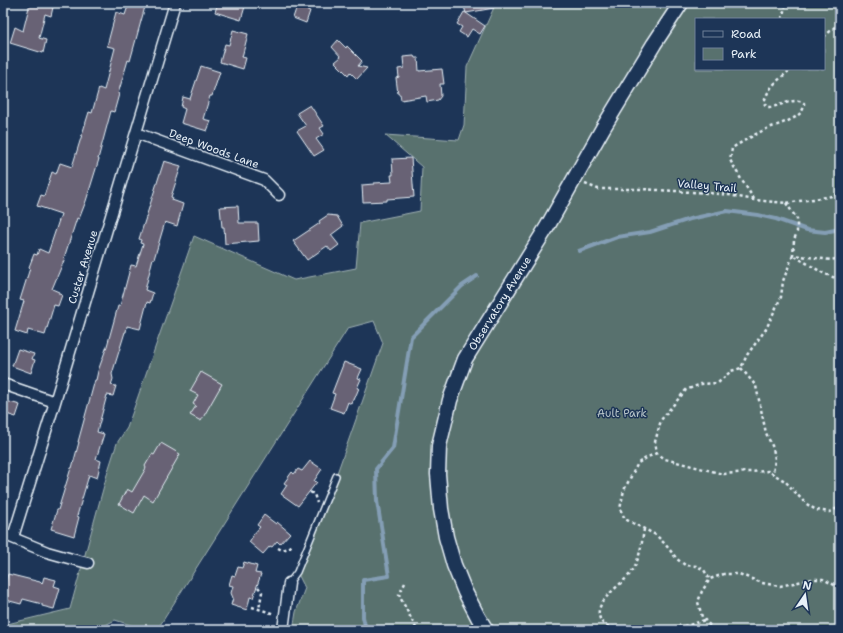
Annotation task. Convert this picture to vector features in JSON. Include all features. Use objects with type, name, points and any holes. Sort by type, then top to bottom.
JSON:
[{"type":"street","name":"Custer Avenue","points":[[13,538],[176,3]]},
{"type":"street","name":"Observatory Avenue","points":[[486,630],[465,592],[454,565],[446,537],[441,509],[438,481],[439,446],[450,400],[465,359],[547,227],[607,121],[681,3]]},
{"type":"street","name":"Deep Woods Lane","points":[[136,133],[264,180],[279,195]]},
{"type":"street","points":[[3,384],[55,402]]},
{"type":"street","points":[[3,534],[48,552],[88,562]]},
{"type":"street","points":[[283,630],[289,583]]},
{"type":"lane","points":[[289,583],[297,572],[336,476]]},
{"type":"path","points":[[782,18],[786,3]]},
{"type":"path","points":[[825,36],[840,22]]},
{"type":"path","points":[[754,200],[730,160],[732,148],[764,130],[782,124],[798,116],[803,110],[804,103],[801,100],[772,108],[767,107],[764,103],[765,96],[772,85],[790,70]]},
{"type":"path","name":"Valley Trail","points":[[574,179],[598,189],[641,189],[709,193],[786,203],[840,194]]},
{"type":"path","points":[[786,203],[797,219],[797,232],[794,240],[793,255],[783,281],[781,297],[766,330],[747,355],[741,368],[731,371],[718,383],[701,384],[686,390],[661,420],[655,442],[657,453],[665,459],[723,474],[768,471],[785,481],[806,503],[816,510],[829,512],[836,509],[840,503]]},
{"type":"path","points":[[793,255],[831,260],[840,258]]},
{"type":"path","points":[[793,255],[822,273],[840,280]]},
{"type":"path","points":[[741,368],[756,386],[766,433],[774,448],[775,459],[773,474]]},
{"type":"path","points":[[657,453],[638,463],[624,490],[620,509],[625,519],[656,535],[677,559],[685,565],[697,566],[704,570],[710,580]]},
{"type":"path","points":[[644,529],[638,561],[631,572],[605,598],[598,612],[600,620],[605,626],[648,630],[663,630],[685,626],[705,620]]},
{"type":"path","points":[[278,548],[282,550],[289,548],[292,545]]},
{"type":"path","points":[[714,630],[702,617],[698,602],[702,591],[710,580],[724,574],[739,574],[762,583],[780,586],[812,579],[823,580],[840,588]]},
{"type":"path","points":[[405,583],[399,595],[417,630]]},
{"type":"path","points":[[258,587],[262,592],[259,609]]},
{"type":"path","points":[[252,607],[284,618]]},
{"type":"green space","name":"Ault Park","points":[[496,3],[840,3],[840,630],[293,630],[296,612],[305,588],[297,572],[336,476],[383,343],[374,321],[348,328],[157,630],[140,630],[140,628],[115,620],[96,630],[3,630],[3,625],[70,609],[117,443],[127,428],[194,236],[294,280],[356,268],[360,223],[420,211],[422,167],[385,135],[459,140],[464,125],[467,67]]},
{"type":"building","points":[[30,3],[54,3],[51,16],[45,14],[39,38],[46,40],[43,53],[10,43],[15,27],[23,31]]},
{"type":"building","points":[[129,3],[146,3],[130,61],[128,60],[118,94],[114,112],[111,111],[99,159],[86,201],[79,219],[77,218],[65,258],[52,289],[62,295],[58,306],[54,305],[45,335],[28,330],[27,335],[15,331],[24,301],[20,300],[30,268],[29,267],[34,254],[37,255],[39,249],[48,253],[61,214],[37,206],[41,195],[44,196],[52,172],[56,174],[60,163],[72,167],[89,112],[92,113],[99,88],[104,90],[115,48],[107,46],[116,12],[125,15]]},
{"type":"building","points":[[218,3],[246,3],[241,20],[215,12]]},
{"type":"building","points":[[463,3],[493,3],[494,8],[466,13]]},
{"type":"building","points":[[297,6],[310,11],[306,23],[293,18]]},
{"type":"building","points":[[464,12],[485,26],[480,34],[472,29],[467,37],[459,32],[462,27],[457,24]]},
{"type":"building","points":[[233,30],[248,34],[242,57],[246,58],[243,69],[220,62],[225,44],[229,45]]},
{"type":"building","points":[[338,40],[346,48],[347,46],[362,61],[358,66],[367,68],[357,79],[350,72],[348,75],[335,62],[341,57],[332,47]]},
{"type":"building","points":[[414,56],[415,58],[418,58],[419,71],[442,69],[444,84],[440,84],[441,96],[438,100],[427,102],[426,96],[401,100],[400,94],[398,94],[396,78],[399,77],[398,69],[404,68],[403,57]]},
{"type":"building","points":[[201,66],[220,72],[212,96],[210,96],[203,119],[211,121],[207,131],[181,123],[185,109],[181,107],[183,97],[190,99]]},
{"type":"building","points":[[310,105],[324,126],[320,128],[324,134],[316,139],[324,150],[314,156],[297,131],[306,126],[297,113]]},
{"type":"building","points":[[411,158],[414,197],[387,199],[387,201],[363,202],[362,185],[392,182],[392,159]]},
{"type":"building","points":[[164,161],[181,166],[171,197],[173,198],[172,200],[183,204],[177,226],[165,222],[154,259],[153,258],[145,290],[153,293],[150,303],[147,302],[140,329],[127,326],[125,332],[112,374],[113,379],[111,385],[116,386],[113,396],[107,395],[97,432],[104,434],[96,459],[101,461],[97,478],[89,475],[77,516],[79,517],[74,536],[51,529],[72,468],[95,380],[107,346],[118,306],[120,306],[131,265],[136,266],[143,244],[140,243],[141,240],[139,239]]},
{"type":"building","points":[[238,206],[239,223],[258,223],[259,241],[225,244],[224,227],[222,227],[220,207]]},
{"type":"building","points":[[328,215],[337,216],[343,226],[331,235],[339,245],[331,251],[327,246],[307,260],[293,241],[320,223],[319,221]]},
{"type":"building","points":[[18,349],[34,354],[32,359],[35,360],[31,373],[12,366]]},
{"type":"building","points":[[344,362],[362,369],[358,378],[361,379],[357,388],[359,388],[351,404],[348,402],[344,413],[330,408],[335,394],[332,393]]},
{"type":"building","points":[[201,372],[222,384],[201,421],[190,415],[196,406],[193,404],[198,395],[190,391]]},
{"type":"building","points":[[3,400],[20,405],[16,417],[3,413]]},
{"type":"building","points":[[161,443],[180,454],[153,501],[144,495],[134,513],[119,504],[127,489],[132,492],[146,468],[145,466],[152,454],[154,455]]},
{"type":"building","points":[[310,461],[322,469],[314,481],[317,482],[298,506],[281,494],[287,485],[284,483],[292,472],[294,474],[298,469],[302,471]]},
{"type":"building","points":[[264,515],[276,524],[277,522],[290,533],[280,544],[277,541],[263,554],[249,542],[260,527],[257,525]]},
{"type":"building","points":[[244,562],[257,566],[255,573],[261,574],[253,598],[250,597],[247,610],[231,605],[233,598],[231,593],[233,586],[229,585],[232,575],[235,576],[238,567],[242,568]]},
{"type":"building","points":[[8,574],[40,582],[42,584],[44,577],[56,580],[54,586],[60,588],[54,609],[23,599],[21,604],[3,598],[3,591]]},
{"type":"waterway","points":[[579,251],[617,237],[650,232],[690,219],[727,211],[776,219],[807,230],[825,232],[840,229]]},
{"type":"waterway","points":[[366,630],[363,617],[363,580],[389,576],[377,501],[376,469],[393,448],[411,337],[462,286],[477,276]]}]
